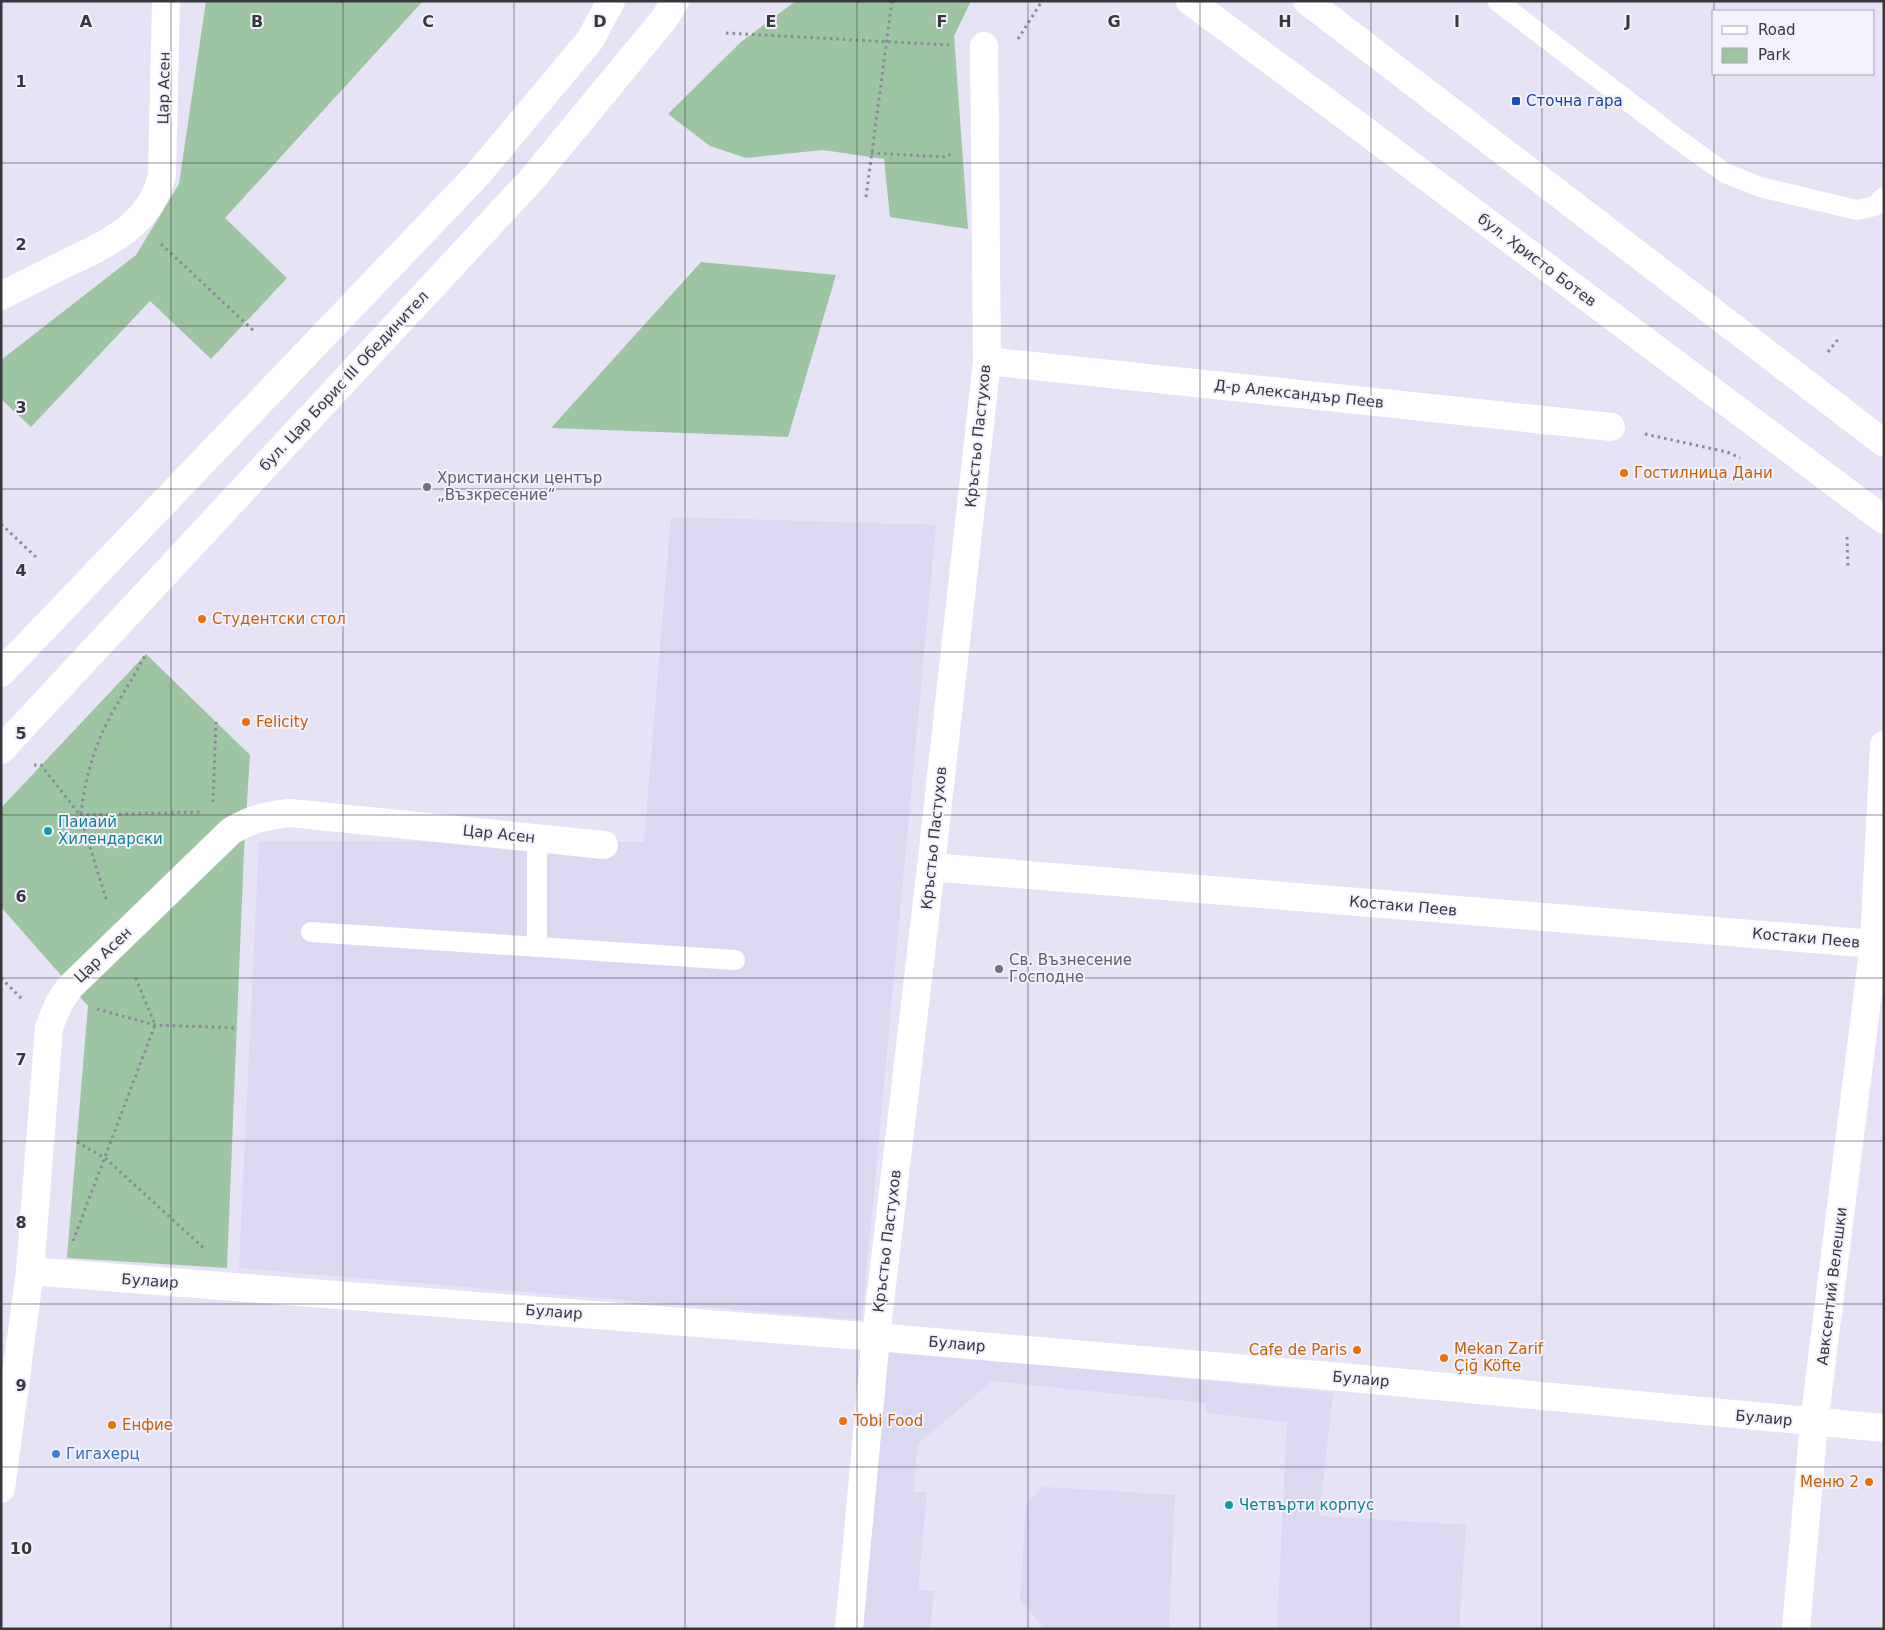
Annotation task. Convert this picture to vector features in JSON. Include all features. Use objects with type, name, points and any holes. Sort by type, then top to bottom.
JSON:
[{"type":"street","name":"Цар Асен","points":[[1,296],[110,243],[136,222],[159,189],[162,175],[166,1]]},
{"type":"street","points":[[1,673],[477,175],[590,40],[611,1]]},
{"type":"street","name":"бул. Цар Борис III Обединител","points":[[1,750],[533,178],[669,10],[690,1]]},
{"type":"street","name":"бул. Христо Ботев","points":[[1190,1],[1884,520]]},
{"type":"street","points":[[1307,1],[1884,442]]},
{"type":"street","name":"Кръстьо Пастухов","points":[[849,1629],[876,1337],[931,867],[986,361],[984,46]]},
{"type":"street","name":"Д-р Александър Пеев","points":[[986,361],[1611,427]]},
{"type":"street","name":"Авксентий Велешки","points":[[1796,1629],[1814,1423],[1879,932],[1884,745]]},
{"type":"street","name":"Цар Асен","points":[[1,1489],[30,1271],[49,1027],[59,1003],[70,987],[231,831],[248,821],[267,815],[290,813],[604,845]]},
{"type":"street","name":"Костаки Пеев","points":[[931,867],[1879,932]]},
{"type":"street","name":"Булаир","points":[[30,1271],[876,1337],[1340,1377],[1814,1423],[1884,1428]]},
{"type":"lane","points":[[1497,1],[1725,173],[1760,187],[1857,210],[1875,206],[1884,197]]},
{"type":"lane","points":[[537,838],[537,947]]},
{"type":"lane","points":[[310,932],[735,960]]},
{"type":"path","points":[[866,197],[892,1]]},
{"type":"path","points":[[726,33],[984,46],[1017,41],[1042,1]]},
{"type":"path","points":[[871,153],[946,157],[984,135]]},
{"type":"path","points":[[136,222],[255,332]]},
{"type":"path","points":[[1828,352],[1838,338]]},
{"type":"path","points":[[1611,427],[1727,452],[1746,461]]},
{"type":"path","points":[[1,524],[38,559]]},
{"type":"path","points":[[80,815],[84,788],[91,762],[106,726],[146,654]]},
{"type":"path","points":[[28,765],[41,766],[80,815]]},
{"type":"path","points":[[80,815],[203,812]]},
{"type":"path","points":[[88,1006],[155,1025],[237,1028]]},
{"type":"path","points":[[70,1249],[155,1025]]},
{"type":"path","points":[[76,1142],[104,1158],[212,1255]]},
{"type":"shaded area","points":[[671,517],[936,525],[862,1320],[239,1268],[259,841],[644,842]]},
{"type":"shaded area","points":[[887,1349],[1333,1393],[1319,1516],[1466,1525],[1459,1629],[1277,1629],[1287,1422],[1206,1413],[1206,1403],[992,1381],[918,1444],[913,1492],[927,1492],[918,1590],[934,1591],[930,1629],[861,1629]]},
{"type":"shaded area","points":[[1043,1487],[1175,1495],[1169,1629],[1045,1629],[1020,1600],[1026,1504]]},
{"type":"green space","points":[[206,1],[423,1],[225,218],[287,278],[211,359],[150,301],[31,427],[1,399],[1,360],[136,255],[179,184]]},
{"type":"green space","points":[[796,1],[971,1],[954,36],[968,229],[890,217],[884,159],[823,150],[746,158],[710,146],[668,114],[741,42]]},
{"type":"green space","points":[[701,262],[836,275],[788,437],[551,428]]},
{"type":"green space","points":[[146,654],[250,755],[244,850],[227,1268],[67,1258],[88,1006],[1,907],[1,808]]},
{"type":"place","name":"Сточна гара","points":[[1516,101]]},
{"type":"place","name":"Гостилница Дани","points":[[1624,473]]},
{"type":"place","name":"Христиански център „Възкресение“","points":[[427,487]]},
{"type":"place","name":"Студентски стол","points":[[202,619]]},
{"type":"place","name":"Felicity","points":[[246,722]]},
{"type":"place","name":"Паиаий Хилендарски","points":[[48,831]]},
{"type":"place","name":"Св. Възнесение Господне","points":[[999,969]]},
{"type":"place","name":"Cafe de Paris","points":[[1357,1350]]},
{"type":"place","name":"Mekan Zarif Çiğ Köfte","points":[[1444,1358]]},
{"type":"place","name":"Tobi Food","points":[[843,1421]]},
{"type":"place","name":"Енфие","points":[[112,1425]]},
{"type":"place","name":"Гигахерц","points":[[56,1454]]},
{"type":"place","name":"Меню 2","points":[[1869,1482]]},
{"type":"place","name":"Четвърти корпус","points":[[1229,1505]]}]
